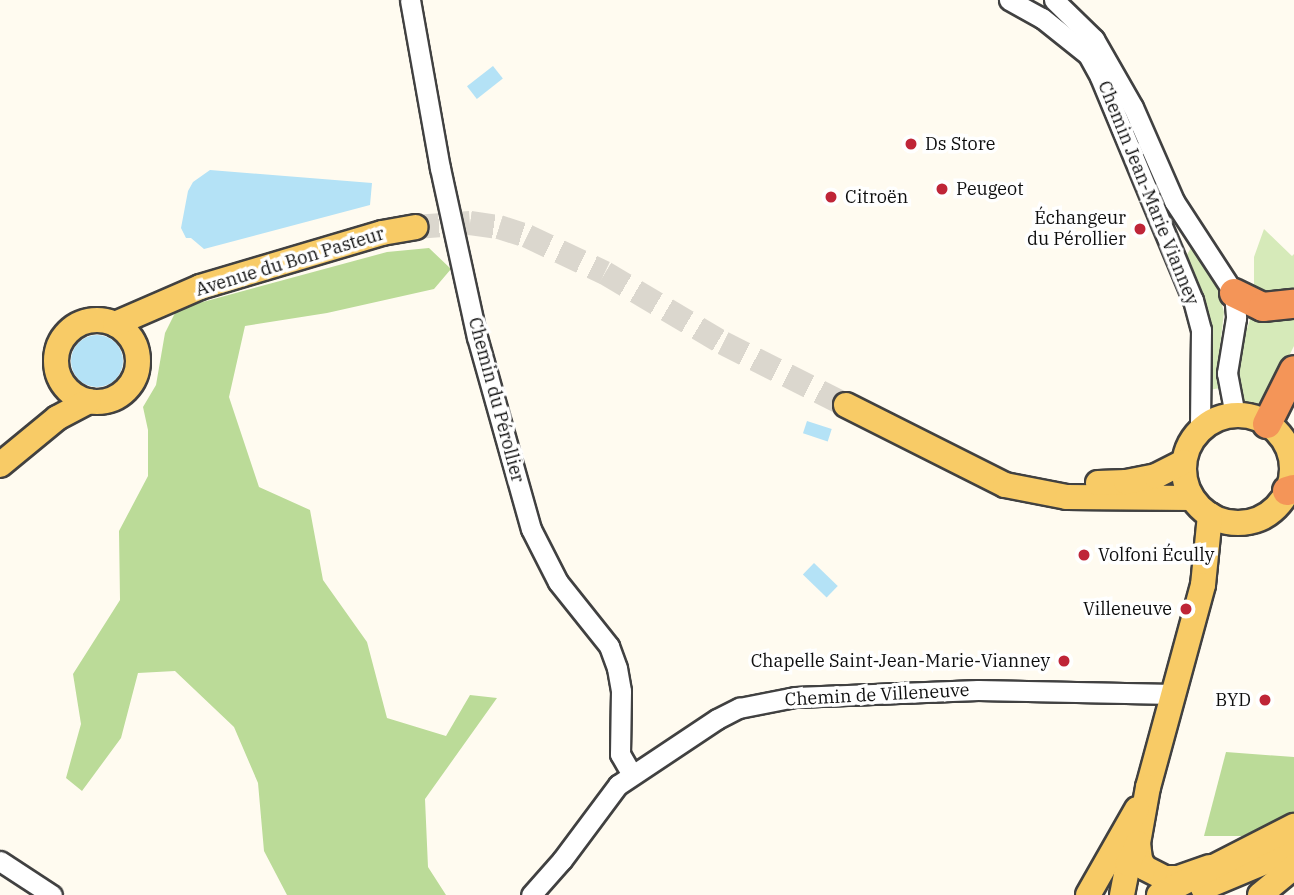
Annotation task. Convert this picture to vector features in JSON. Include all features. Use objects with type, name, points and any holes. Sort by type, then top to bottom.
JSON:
[{"type":"highway","points":[[1234,293],[1263,307],[1294,304]]},
{"type":"highway","points":[[1279,430],[1294,370]]},
{"type":"main road","name":"Avenue du Bon Pasteur","points":[[0,451],[25,431],[49,404],[61,380],[57,355],[68,333],[87,322],[115,324],[200,287],[382,233],[415,227]]},
{"type":"main road","points":[[135,346],[166,302]]},
{"type":"main road","points":[[61,380],[78,397],[89,401],[109,401],[127,389],[138,369],[135,346],[130,337],[115,324]]},
{"type":"main road","points":[[0,465],[57,418],[89,401]]},
{"type":"main road","points":[[846,404],[1006,485],[1037,493],[1201,507],[1233,523],[1265,516],[1291,490],[1291,458],[1279,430],[1235,415],[1212,421],[1200,430],[1187,450],[1184,462],[1186,485],[1201,507],[1203,585]]},
{"type":"main road","points":[[928,444],[1017,472],[1064,482],[1126,482],[1156,476],[1184,462]]},
{"type":"main road","points":[[1122,895],[1128,864],[1138,843],[1148,787],[1203,585],[1233,523]]},
{"type":"main road","points":[[1088,895],[1116,849],[1148,787]]},
{"type":"main road","points":[[1159,895],[1294,825]]},
{"type":"main road","points":[[1138,843],[1144,868],[1165,878],[1178,878],[1210,867]]},
{"type":"main road","points":[[1187,895],[1294,850]]},
{"type":"main road","points":[[1261,895],[1294,867]]},
{"type":"street","name":"Chemin du Pérollier","points":[[410,0],[440,168],[477,337],[531,529],[558,582],[609,646],[621,691],[620,754],[632,775]]},
{"type":"street","name":"Chemin Jean-Marie Vianney","points":[[1009,0],[1042,18],[1088,55],[1100,77],[1193,300],[1201,330],[1200,430]]},
{"type":"street","name":"Chemin Jean-Marie Vianney","points":[[1054,0],[1094,39],[1133,107],[1174,201],[1234,293]]},
{"type":"street","points":[[1234,293],[1236,318],[1227,373],[1235,415]]},
{"type":"street","name":"Chemin de Villeneuve","points":[[531,895],[562,860],[618,785],[717,719],[766,701],[978,690],[1174,694]]},
{"type":"street","points":[[0,861],[52,895]]},
{"type":"green space","points":[[1264,229],[1292,256],[1294,254],[1294,294],[1274,300],[1254,288],[1254,257]]},
{"type":"green space","points":[[1192,246],[1217,287],[1224,312],[1218,365],[1220,388],[1209,390],[1184,260]]},
{"type":"green space","points":[[429,248],[451,269],[434,289],[327,313],[245,326],[229,397],[259,487],[310,510],[323,580],[367,642],[387,718],[446,736],[470,695],[497,698],[425,799],[428,867],[446,895],[287,895],[264,851],[258,783],[234,727],[175,671],[138,673],[121,738],[82,791],[66,778],[81,724],[73,674],[120,600],[119,531],[148,476],[148,430],[143,407],[156,385],[165,333],[177,309],[387,252]]},
{"type":"green space","points":[[1294,312],[1294,346],[1263,408],[1241,406],[1234,383],[1239,352],[1252,314]]},
{"type":"green space","points":[[1226,752],[1294,757],[1294,812],[1242,836],[1204,836]]},
{"type":"water","points":[[493,66],[503,79],[477,99],[467,86]]},
{"type":"water","points":[[210,170],[372,183],[370,205],[204,249],[191,238],[186,238],[181,228],[188,191],[193,182]]},
{"type":"water","points":[[97,335],[116,342],[123,361],[116,380],[97,387],[78,380],[71,361],[78,342]]},
{"type":"water","points":[[807,421],[832,429],[828,441],[803,433]]},
{"type":"water","points":[[814,563],[838,586],[827,597],[803,575]]},
{"type":"tunnel","points":[[415,227],[470,223],[499,227],[527,236],[605,273],[723,343],[846,405]]},
{"type":"place","name":"Ds Store","points":[[911,144]]},
{"type":"place","name":"Peugeot","points":[[942,189]]},
{"type":"place","name":"Citroën","points":[[831,197]]},
{"type":"place","name":"Échangeur du Pérollier","points":[[1140,229]]},
{"type":"place","name":"Volfoni Écully","points":[[1084,555]]},
{"type":"place","name":"Villeneuve","points":[[1186,609]]},
{"type":"place","name":"Chapelle Saint-Jean-Marie-Vianney","points":[[1064,661]]},
{"type":"place","name":"BYD","points":[[1265,700]]}]
